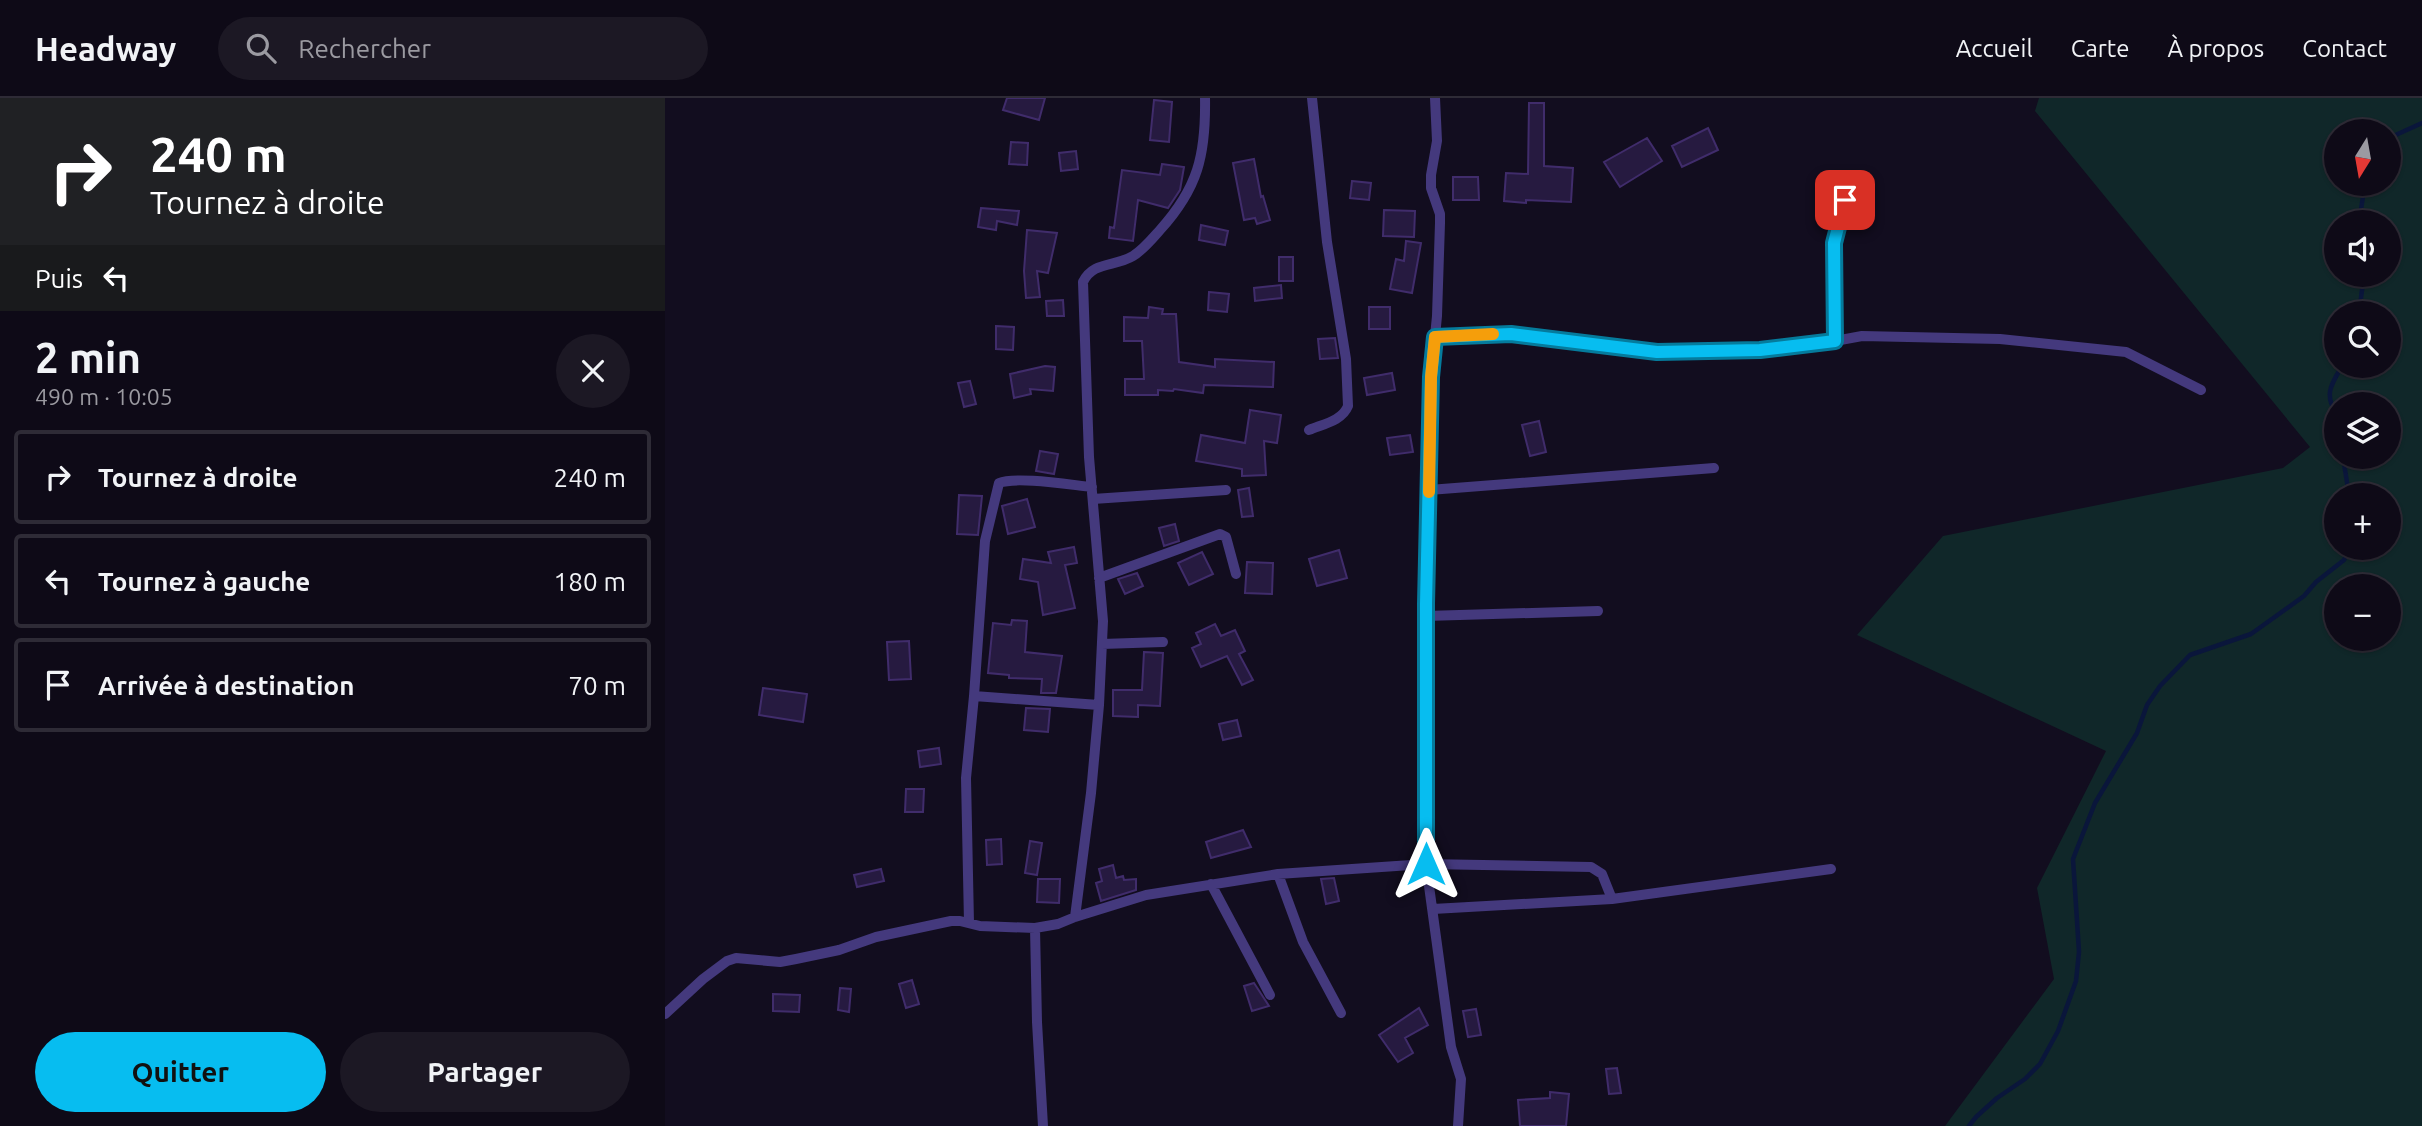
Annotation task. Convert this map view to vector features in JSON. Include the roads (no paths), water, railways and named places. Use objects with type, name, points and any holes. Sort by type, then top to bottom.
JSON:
[{"type":"street","points":[[1075,917],[1091,793],[1103,621],[1092,493],[1083,282],[1093,269],[1133,257],[1180,208],[1194,184],[1200,165],[1205,98]]},
{"type":"street","points":[[1308,429],[1340,417],[1348,406],[1346,359],[1327,243],[1312,98]]},
{"type":"street","points":[[1439,98],[1437,141],[1431,175],[1431,188],[1440,214],[1440,223],[1431,377],[1426,616],[1426,864],[1451,1046],[1461,1079],[1458,1126]]},
{"type":"street","points":[[1835,341],[1834,243],[1845,200]]},
{"type":"street","points":[[1435,337],[1511,334],[1657,352],[1760,350],[1862,336],[2000,339],[2126,352],[2201,390]]},
{"type":"street","points":[[1429,490],[1714,468]]},
{"type":"street","points":[[969,923],[966,778],[985,541],[999,483],[1027,482],[1092,493],[1226,490]]},
{"type":"street","points":[[1100,578],[1220,534],[1226,537],[1236,574]]},
{"type":"street","points":[[1426,616],[1598,611]]},
{"type":"street","points":[[1102,643],[1163,642]]},
{"type":"street","points":[[974,696],[1099,705]]},
{"type":"street","points":[[665,1014],[703,979],[727,961],[736,958],[780,962],[839,950],[876,937],[950,920],[980,926],[1035,928],[1058,924],[1146,895],[1278,874],[1426,864],[1591,867],[1602,874],[1612,899]]},
{"type":"street","points":[[1433,909],[1612,899],[1831,869]]},
{"type":"street","points":[[1278,874],[1303,942],[1341,1013]]},
{"type":"street","points":[[1211,884],[1270,995]]},
{"type":"street","points":[[1035,928],[1043,1126]]},
{"type":"waterway","points":[[2401,133],[2422,123]]},
{"type":"waterway","points":[[2361,210],[2363,196]]},
{"type":"waterway","points":[[2361,301],[2362,287]]},
{"type":"waterway","points":[[2331,392],[2336,378]]},
{"type":"waterway","points":[[2345,469],[2347,483]]},
{"type":"waterway","points":[[1969,1126],[1997,1098],[2025,1079],[2040,1064],[2058,1031],[2076,981],[2079,952],[2073,859],[2095,803],[2137,733],[2147,705],[2160,686],[2190,655],[2251,634],[2304,596],[2316,582],[2344,560]]}]
